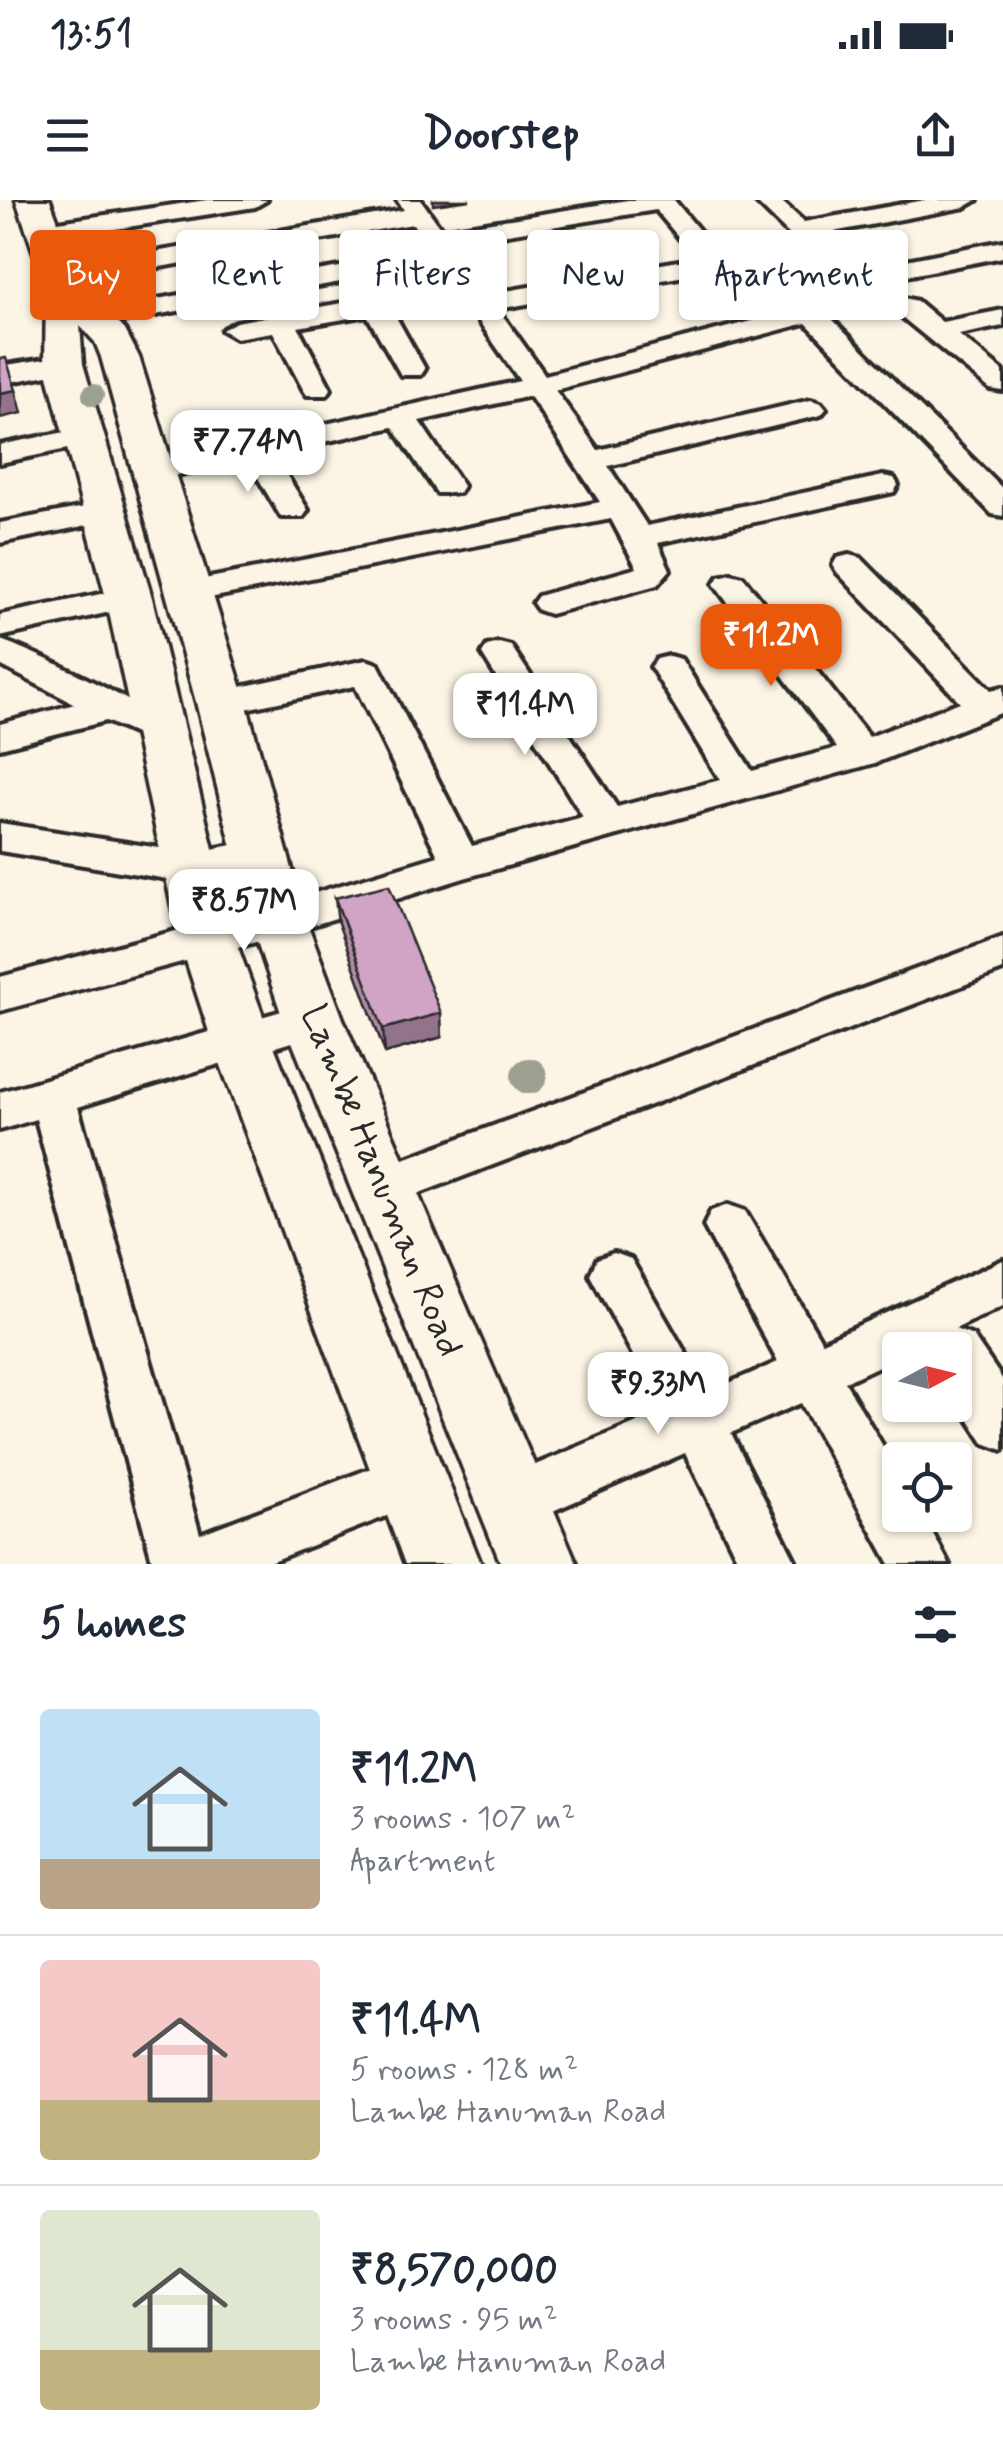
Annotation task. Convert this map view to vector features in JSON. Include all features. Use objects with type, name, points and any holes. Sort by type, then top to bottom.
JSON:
[{"type":"main road","name":"Lambe Hanuman Road","points":[[63,320],[64,364],[129,598],[207,938],[242,1042],[443,1564]]},
{"type":"main road","name":"Lambe Hanuman Road","points":[[96,320],[112,338],[120,357],[220,702],[278,920],[314,1019],[539,1564]]},
{"type":"street","points":[[39,216],[183,211],[256,200]]},
{"type":"street","points":[[766,200],[801,230],[965,200]]},
{"type":"street","points":[[289,230],[305,226],[428,227],[661,201],[712,263],[507,292]]},
{"type":"street","points":[[183,211],[190,230]]},
{"type":"street","points":[[305,226],[330,276]]},
{"type":"street","points":[[319,278],[428,227]]},
{"type":"street","points":[[908,273],[1003,250]]},
{"type":"street","points":[[908,309],[1000,383]]},
{"type":"street","points":[[236,330],[339,312]]},
{"type":"street","points":[[939,331],[1003,318]]},
{"type":"street","points":[[384,320],[411,369]]},
{"type":"street","points":[[493,320],[590,461],[654,570],[650,576],[550,603]]},
{"type":"street","points":[[154,471],[536,386],[789,320]]},
{"type":"street","points":[[818,320],[1003,507]]},
{"type":"street","points":[[282,322],[317,389]]},
{"type":"street","points":[[0,375],[64,364]]},
{"type":"street","points":[[590,461],[811,409]]},
{"type":"street","points":[[401,416],[448,486]]},
{"type":"street","points":[[0,454],[85,437]]},
{"type":"street","points":[[255,448],[292,510]]},
{"type":"street","points":[[638,538],[883,484]]},
{"type":"street","points":[[189,592],[620,508]]},
{"type":"street","points":[[0,533],[106,512]]},
{"type":"street","points":[[0,994],[278,920],[461,864],[862,754],[994,703],[850,565]]},
{"type":"street","points":[[731,584],[862,754]]},
{"type":"street","points":[[0,626],[129,598]]},
{"type":"street","points":[[0,651],[160,732]]},
{"type":"street","points":[[499,654],[608,825]]},
{"type":"street","points":[[669,667],[743,787]]},
{"type":"street","points":[[220,702],[366,672],[461,864]]},
{"type":"street","points":[[0,736],[112,707]]},
{"type":"street","points":[[11,845],[191,868],[259,854]]},
{"type":"street","points":[[383,1187],[1003,953]]},
{"type":"street","points":[[0,1111],[314,1019]]},
{"type":"street","points":[[52,1095],[181,1564]]},
{"type":"street","points":[[728,1226],[921,1564]]},
{"type":"street","points":[[614,1275],[696,1422],[768,1564]]},
{"type":"street","points":[[953,1332],[1003,1282]]},
{"type":"street","points":[[514,1501],[811,1373],[882,1355]]},
{"type":"street","points":[[972,1378],[1003,1425]]},
{"type":"street","points":[[193,1564],[411,1480]]},
{"type":"building","points":[[6,358],[16,390],[0,393],[0,359]]},
{"type":"building","points":[[389,885],[441,1013],[383,1029],[335,898]]}]
